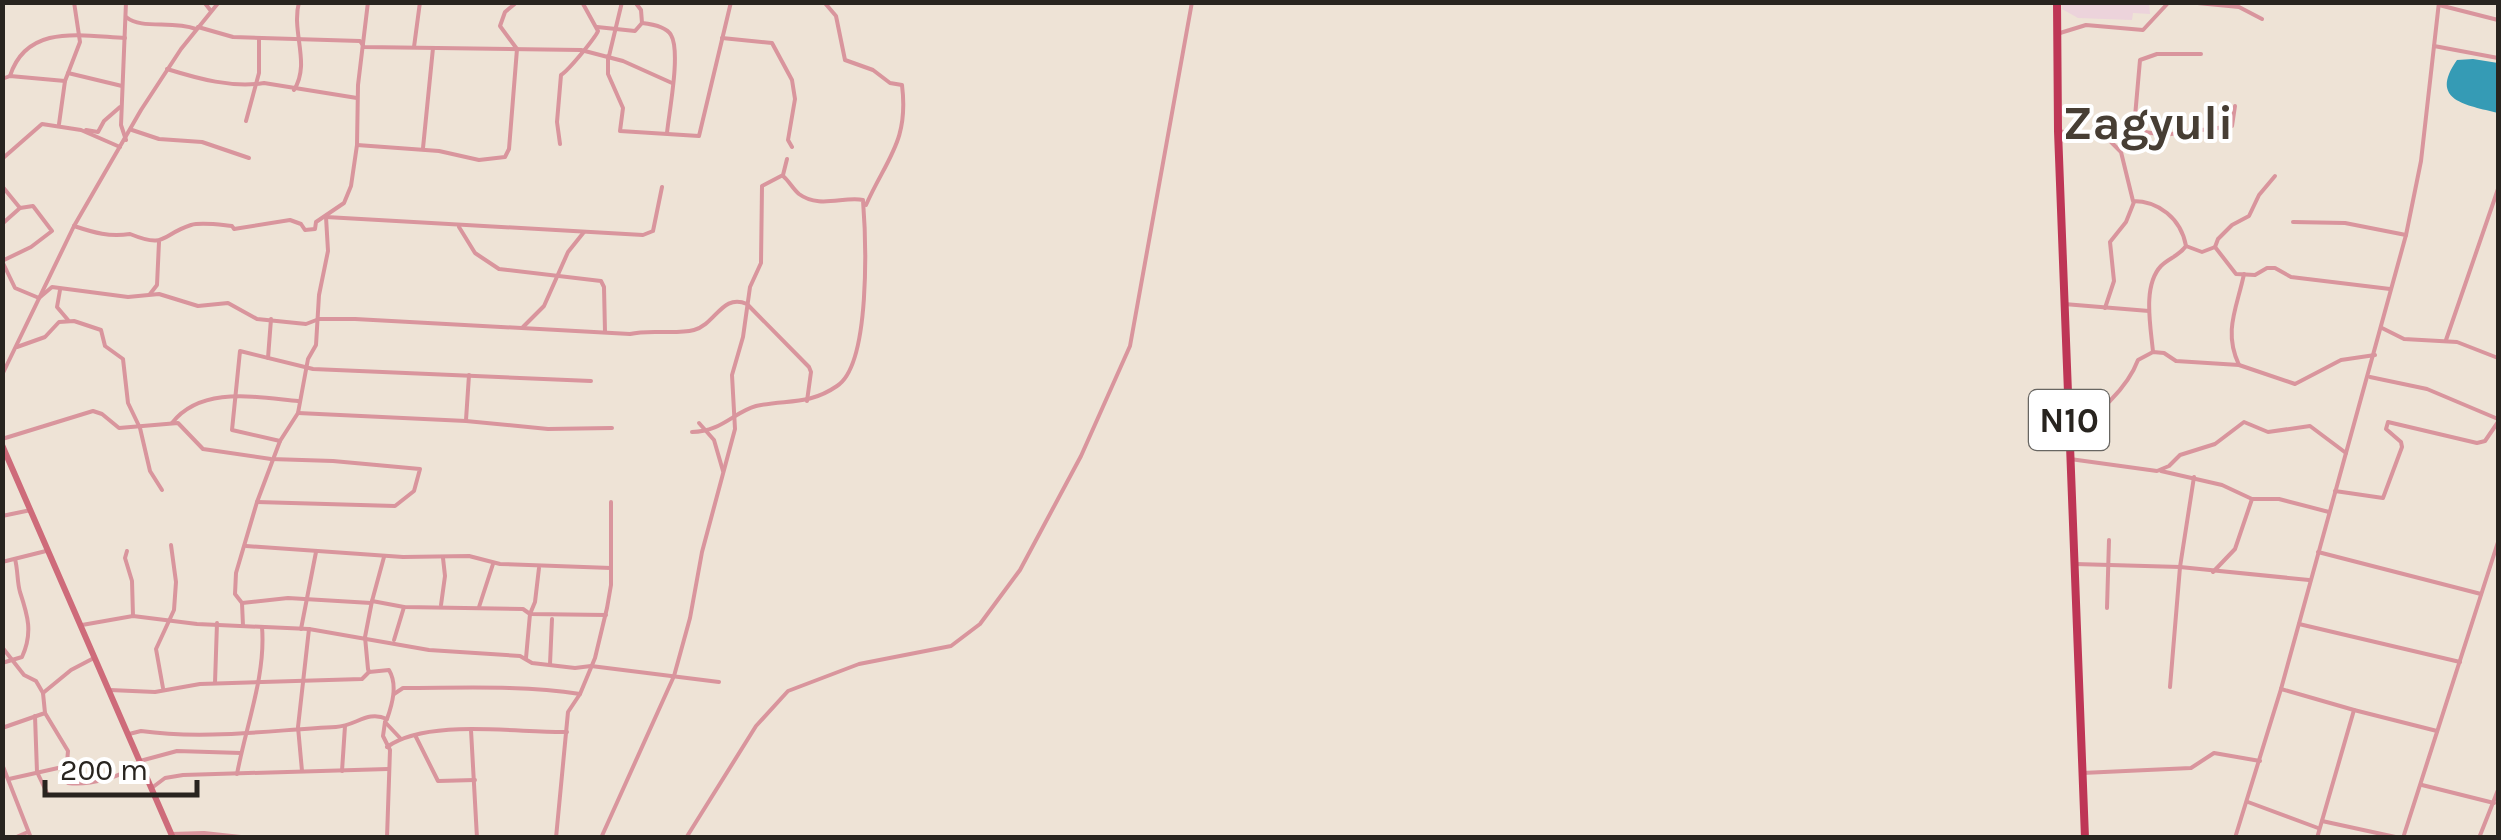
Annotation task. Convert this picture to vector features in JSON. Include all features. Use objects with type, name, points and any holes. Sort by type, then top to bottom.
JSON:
[{"type":"highway","name":"N10","points":[[2057,2],[2058,132],[2085,838]]},
{"type":"main road","points":[[2,442],[172,836]]},
{"type":"street","points":[[59,124],[64,81],[80,42],[74,2]]},
{"type":"street","points":[[126,2],[121,125],[126,140]]},
{"type":"street","points":[[204,2],[211,12]]},
{"type":"street","points":[[2,375],[74,226],[167,68],[220,2]]},
{"type":"street","points":[[294,90],[300,82],[302,54],[297,40],[299,2]]},
{"type":"street","points":[[74,226],[116,238],[130,234],[145,242],[160,242],[192,224],[234,228],[290,220],[302,224],[305,230],[315,229],[316,222],[344,203],[350,186],[368,2]]},
{"type":"street","points":[[414,47],[420,2]]},
{"type":"street","points":[[356,146],[422,150],[479,160],[505,157],[509,149],[517,49],[500,26],[505,12],[517,2]]},
{"type":"street","points":[[560,144],[556,122],[561,75],[570,70],[581,50],[594,40],[597,28],[582,2]]},
{"type":"street","points":[[622,2],[614,28],[616,39],[608,56],[608,74],[623,108],[620,132],[700,136],[730,2]]},
{"type":"street","points":[[597,28],[635,31],[642,22],[641,10],[635,2]]},
{"type":"street","points":[[824,2],[836,16],[844,60],[902,86],[904,114],[899,144],[884,163],[864,210]]},
{"type":"street","points":[[686,838],[756,726],[788,690],[859,664],[952,646],[980,624],[1020,570],[1088,441],[1130,346],[1192,2]]},
{"type":"street","points":[[2056,34],[2086,25],[2143,30],[2169,2]]},
{"type":"street","points":[[2187,2],[2239,7],[2262,19]]},
{"type":"street","points":[[2236,838],[2281,690],[2406,235],[2421,161],[2439,4],[2498,20]]},
{"type":"street","points":[[126,17],[137,24],[179,23],[216,34],[360,41],[364,47]]},
{"type":"street","points":[[642,22],[656,25],[672,36],[675,64],[667,134]]},
{"type":"street","points":[[10,76],[22,54],[50,37],[79,34],[125,38]]},
{"type":"street","points":[[246,121],[258,84],[259,38]]},
{"type":"street","points":[[722,38],[772,43],[778,51],[792,80],[795,99],[788,140],[792,147]]},
{"type":"street","points":[[2434,46],[2498,58]]},
{"type":"street","points":[[364,47],[581,50],[608,56],[672,83]]},
{"type":"street","points":[[422,150],[433,48]]},
{"type":"street","points":[[2134,130],[2140,60],[2157,54],[2201,54]]},
{"type":"street","points":[[167,68],[215,82],[357,98]]},
{"type":"street","points":[[68,73],[123,86]]},
{"type":"street","points":[[2,79],[10,76],[64,81]]},
{"type":"street","points":[[81,130],[98,132],[122,104]]},
{"type":"street","points":[[2058,132],[2108,139],[2134,130],[2164,135],[2232,126],[2235,106]]},
{"type":"street","points":[[2,158],[40,125],[59,124],[121,147]]},
{"type":"street","points":[[132,130],[160,139],[202,142],[249,158]]},
{"type":"street","points":[[2105,308],[2114,281],[2110,242],[2126,222],[2134,202],[2120,152],[2108,139]]},
{"type":"street","points":[[783,176],[787,158]]},
{"type":"street","points":[[692,432],[735,419],[754,406],[807,401],[840,385],[854,366],[866,268],[863,200],[832,202],[799,194],[783,176]]},
{"type":"street","points":[[600,838],[674,676],[730,454],[735,419],[732,375],[752,280],[761,263],[762,186],[783,176]]},
{"type":"street","points":[[2186,246],[2202,252],[2215,247],[2232,225],[2249,216],[2259,194],[2275,176]]},
{"type":"street","points":[[2,186],[20,208]]},
{"type":"street","points":[[326,217],[651,234],[662,188]]},
{"type":"street","points":[[2446,340],[2498,189]]},
{"type":"street","points":[[2134,202],[2148,201],[2166,210],[2182,230],[2186,246]]},
{"type":"street","points":[[2,224],[20,208],[33,206],[52,231],[2,261],[14,288],[39,298]]},
{"type":"street","points":[[243,626],[242,602],[235,594],[235,584],[271,459],[298,413],[307,367],[317,341],[319,295],[328,251],[326,217]]},
{"type":"street","points":[[2293,222],[2345,224],[2406,235]]},
{"type":"street","points":[[459,226],[475,254],[499,269],[603,283],[606,332]]},
{"type":"street","points":[[523,327],[544,306],[576,240],[587,230]]},
{"type":"street","points":[[150,294],[156,285],[160,242]]},
{"type":"street","points":[[2153,352],[2152,285],[2160,267],[2186,246]]},
{"type":"street","points":[[2215,247],[2232,271],[2244,274],[2275,268],[2291,277],[2390,289]]},
{"type":"street","points":[[2239,364],[2230,346],[2230,320],[2244,274]]},
{"type":"street","points":[[39,298],[52,286],[128,297],[176,297],[198,306],[228,304],[257,319],[306,324],[319,319],[606,332],[694,330],[729,302],[739,300],[810,369],[807,401]]},
{"type":"street","points":[[60,290],[56,307],[68,320]]},
{"type":"street","points":[[2064,304],[2150,311]]},
{"type":"street","points":[[268,358],[271,319]]},
{"type":"street","points":[[16,347],[45,337],[59,322],[96,326],[105,346],[122,356],[128,403],[140,428],[150,471],[162,490]]},
{"type":"street","points":[[2382,328],[2404,339],[2446,340],[2497,358],[2498,349]]},
{"type":"street","points":[[280,441],[232,430],[240,352],[307,367],[591,381]]},
{"type":"street","points":[[2069,430],[2100,412],[2132,377],[2138,360],[2153,352],[2164,353],[2176,361],[2239,364],[2296,384],[2341,360],[2375,355]]},
{"type":"street","points":[[466,421],[469,375]]},
{"type":"street","points":[[2335,491],[2384,498],[2402,447],[2386,429],[2388,422],[2478,443],[2498,420],[2427,389],[2368,377]]},
{"type":"street","points":[[172,423],[179,412],[234,395],[300,401]]},
{"type":"street","points":[[2,442],[94,412],[119,428],[182,425],[185,434],[203,449],[271,459],[332,460],[420,469],[414,492],[394,506],[257,502]]},
{"type":"street","points":[[298,413],[548,429],[612,428]]},
{"type":"street","points":[[2157,470],[2169,466],[2180,455],[2215,444],[2244,422],[2268,432],[2310,426],[2346,453]]},
{"type":"street","points":[[699,423],[708,430],[723,473]]},
{"type":"street","points":[[2070,459],[2194,477],[2252,499],[2278,499],[2329,512]]},
{"type":"street","points":[[2170,687],[2180,567],[2194,477]]},
{"type":"street","points":[[2213,572],[2235,549],[2252,499]]},
{"type":"street","points":[[556,838],[568,712],[591,666],[606,615],[612,502]]},
{"type":"street","points":[[2,516],[32,510]]},
{"type":"street","points":[[2107,608],[2109,540]]},
{"type":"street","points":[[2322,822],[2402,838],[2498,542]]},
{"type":"street","points":[[162,688],[156,649],[176,598],[171,545]]},
{"type":"street","points":[[246,546],[384,556],[469,556],[494,563],[540,567],[611,568]]},
{"type":"street","points":[[2,562],[50,550]]},
{"type":"street","points":[[127,551],[132,616]]},
{"type":"street","points":[[301,629],[316,552]]},
{"type":"street","points":[[2318,552],[2481,594]]},
{"type":"street","points":[[369,672],[366,637],[384,556]]},
{"type":"street","points":[[441,605],[443,558]]},
{"type":"street","points":[[2,663],[22,657],[30,640],[27,606],[21,595],[15,559]]},
{"type":"street","points":[[479,606],[494,563]]},
{"type":"street","points":[[2075,564],[2180,567],[2310,580]]},
{"type":"street","points":[[526,659],[540,567]]},
{"type":"street","points":[[242,602],[306,599],[404,607],[523,609],[552,617],[606,615]]},
{"type":"street","points":[[393,642],[404,607]]},
{"type":"street","points":[[82,625],[132,616],[301,629],[429,650],[526,659],[536,664],[591,666],[719,682]]},
{"type":"street","points":[[550,664],[552,617]]},
{"type":"street","points":[[214,684],[218,623]]},
{"type":"street","points":[[2298,624],[2460,662]]},
{"type":"street","points":[[237,774],[264,656],[262,627]]},
{"type":"street","points":[[302,771],[298,727],[309,630]]},
{"type":"street","points":[[2,647],[43,693],[45,712],[68,751],[68,783],[119,775],[176,751],[241,754]]},
{"type":"street","points":[[43,693],[71,670],[96,657]]},
{"type":"street","points":[[110,690],[155,692],[162,688],[214,684],[362,679],[369,672],[389,670],[394,694],[384,736],[390,750],[388,838]]},
{"type":"street","points":[[394,694],[403,688],[477,686],[548,688],[580,694]]},
{"type":"street","points":[[2281,690],[2437,731]]},
{"type":"street","points":[[2317,838],[2354,710]]},
{"type":"street","points":[[2,728],[45,712]]},
{"type":"street","points":[[34,716],[37,772],[47,792]]},
{"type":"street","points":[[129,734],[245,733],[345,726],[369,716],[386,721],[400,740]]},
{"type":"street","points":[[342,771],[345,726]]},
{"type":"street","points":[[387,747],[415,736],[471,730],[567,732]]},
{"type":"street","points":[[471,730],[477,838]]},
{"type":"street","points":[[415,736],[438,782],[475,780]]},
{"type":"street","points":[[2082,773],[2191,768],[2214,753],[2260,762]]},
{"type":"street","points":[[2,764],[30,835],[14,838]]},
{"type":"street","points":[[9,780],[66,766]]},
{"type":"street","points":[[152,787],[170,776],[388,770]]},
{"type":"street","points":[[2422,785],[2494,802]]},
{"type":"street","points":[[2480,838],[2498,790]]},
{"type":"street","points":[[2248,802],[2320,829]]},
{"type":"street","points":[[172,836],[204,832],[250,838]]},
{"type":"shaded area","points":[[2062,3],[2149,3],[2150,14],[2133,13],[2132,20],[2078,18],[2062,9]]},
{"type":"water","points":[[2457,60],[2498,63],[2498,113],[2464,104],[2449,93],[2449,74]]},
{"type":"district","name":"Zagyuli","points":[[2148,122]]}]
